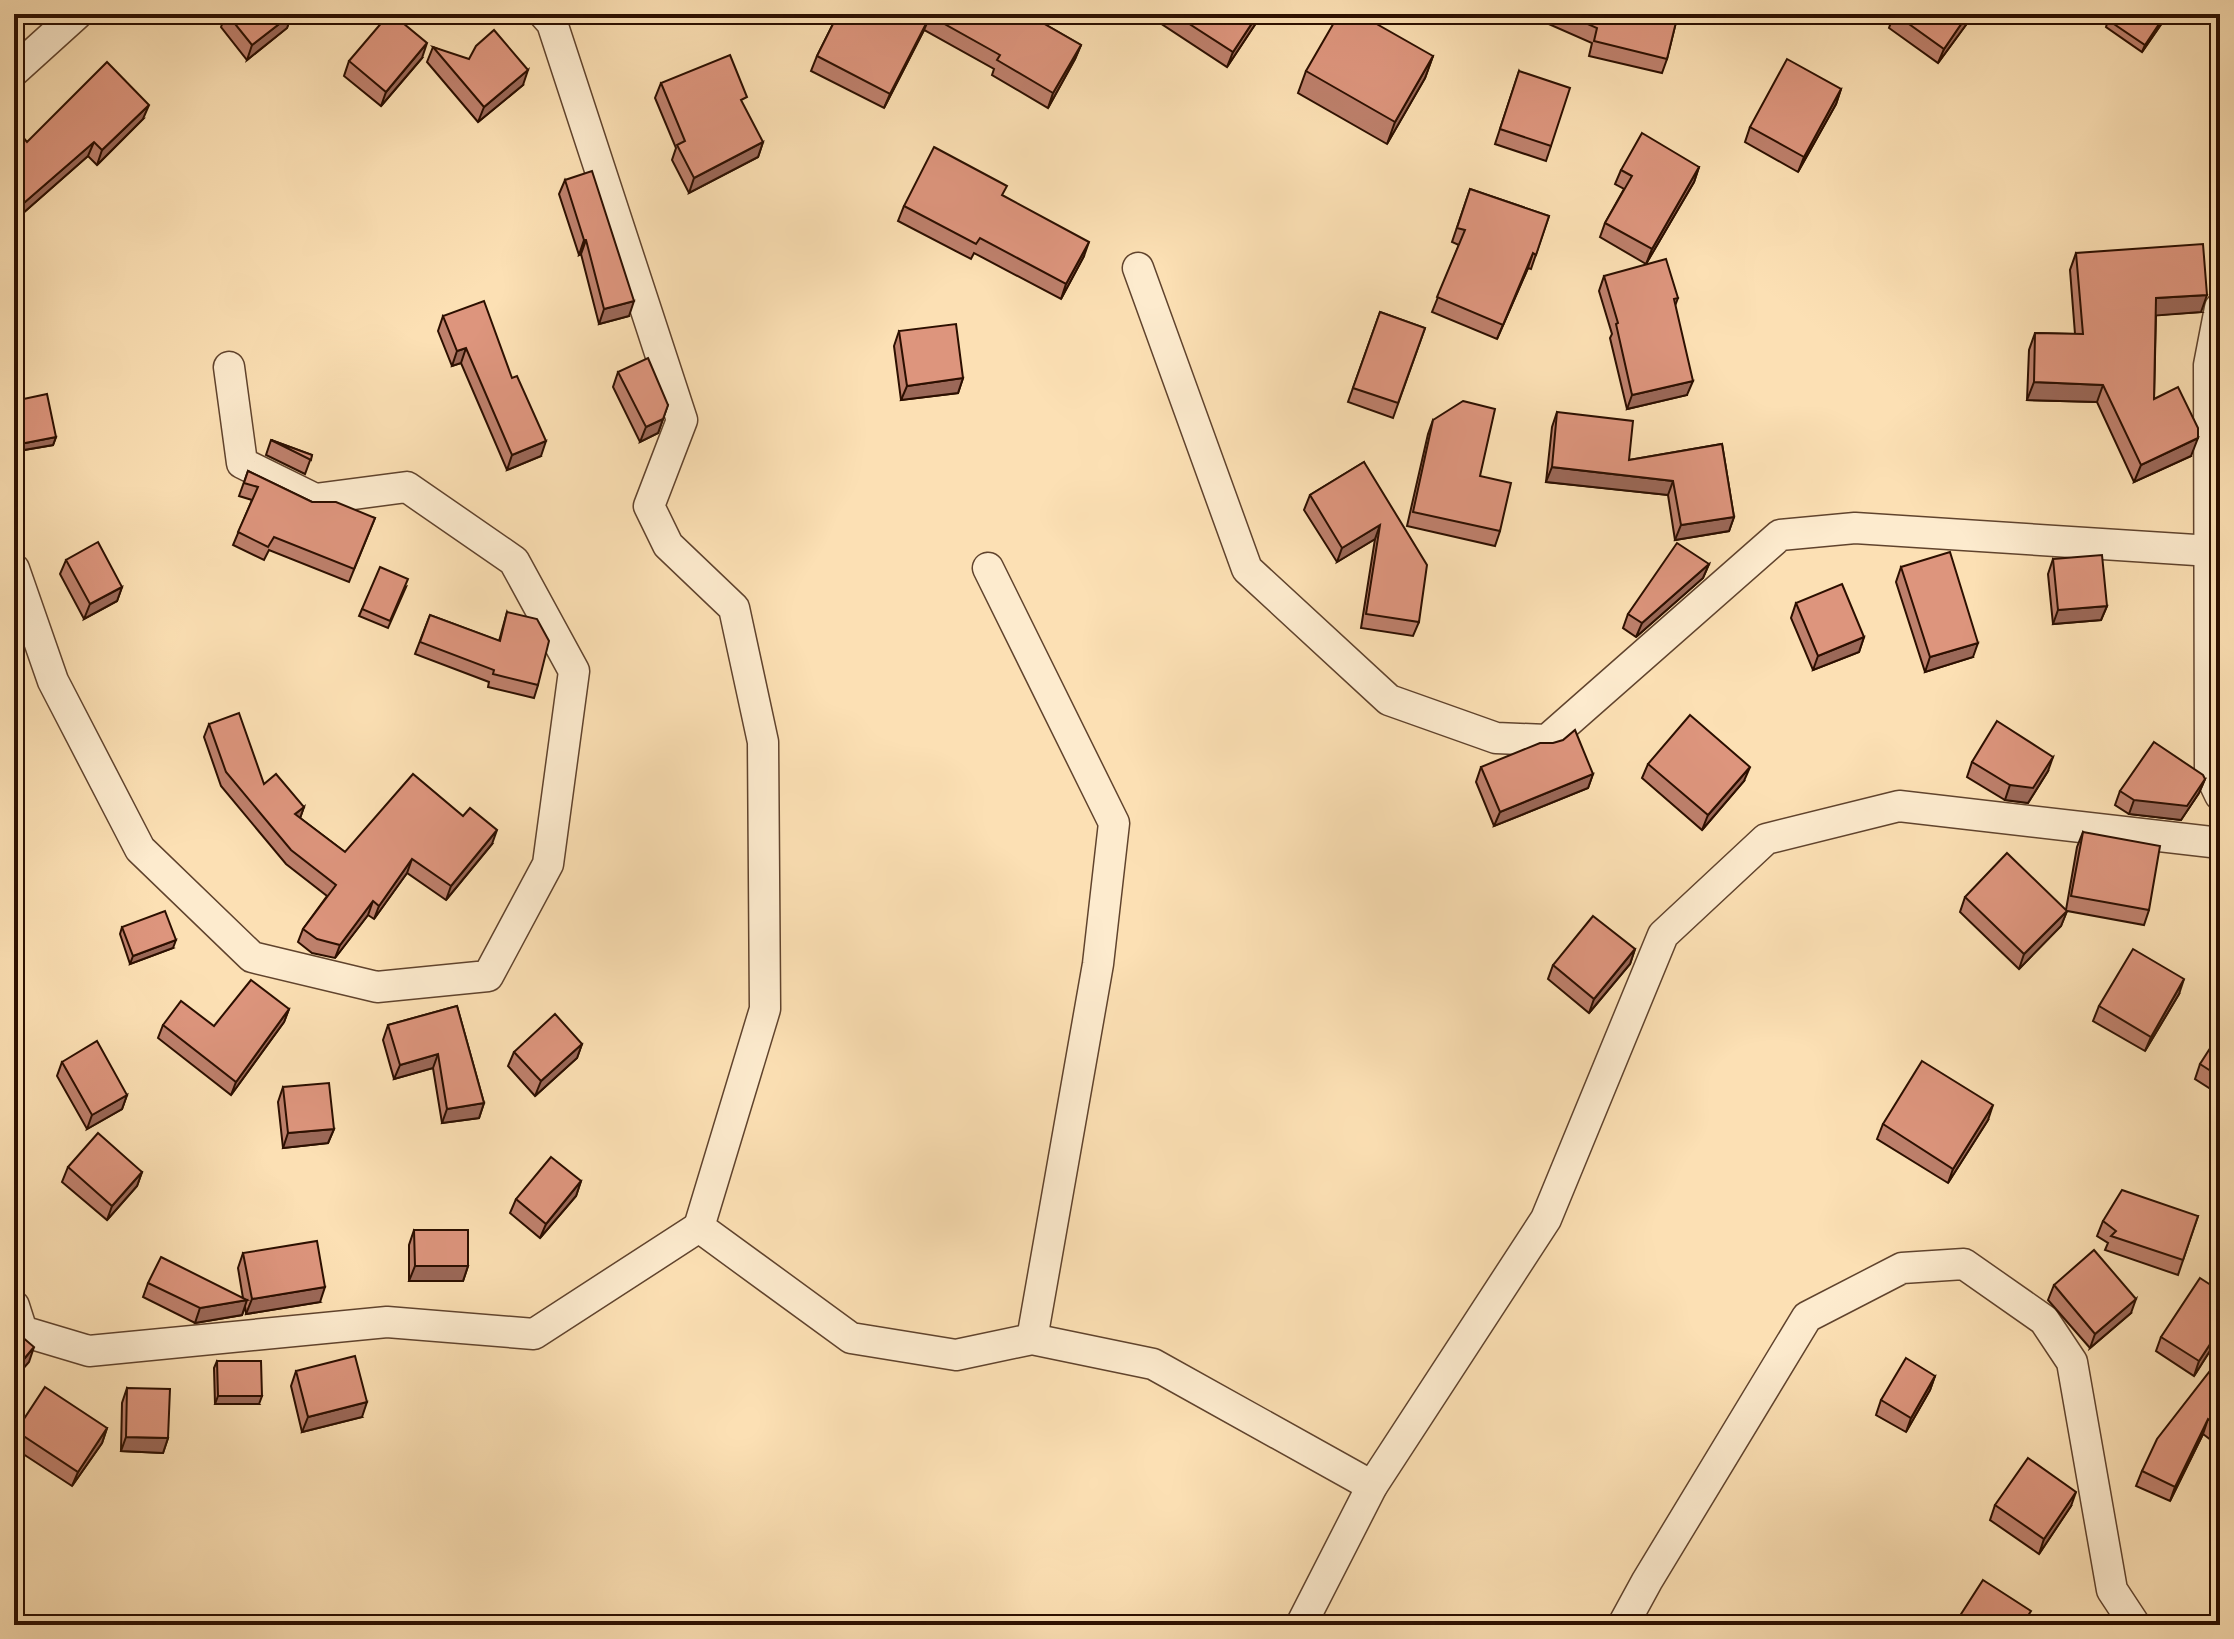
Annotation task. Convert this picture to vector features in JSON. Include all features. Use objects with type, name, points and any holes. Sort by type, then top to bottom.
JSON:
[{"type":"street","points":[[14,71],[77,14]]},
{"type":"street","points":[[14,1306],[22,1331],[89,1351],[387,1322],[534,1334],[699,1227],[765,1009],[763,742],[734,608],[668,545],[649,506],[682,420],[552,23],[544,14]]},
{"type":"street","points":[[1138,268],[1247,569],[1389,700],[1496,738],[1547,740],[1780,535],[1855,528],[2211,551]]},
{"type":"street","points":[[2220,308],[2209,365],[2210,774],[2220,795]]},
{"type":"street","points":[[14,569],[53,681],[140,849],[252,957],[377,987],[488,976],[548,864],[574,671],[514,561],[407,487],[315,499],[242,463],[229,367]]},
{"type":"street","points":[[988,568],[1114,823],[1098,964],[1032,1339]]},
{"type":"street","points":[[1301,1625],[1372,1486],[1546,1219],[1663,935],[1766,839],[1899,806],[2220,843]]},
{"type":"street","points":[[699,1227],[851,1338],[956,1355],[1032,1339],[1153,1364],[1372,1486]]},
{"type":"street","points":[[1623,1625],[1807,1317],[1902,1268],[1964,1264],[2044,1320],[2072,1362],[2112,1590],[2135,1625]]},
{"type":"street","points":[[1647,1581],[1648,1625]]},
{"type":"building","points":[[227,14],[292,14],[252,45]]},
{"type":"building","points":[[389,14],[427,43],[386,92],[349,61]]},
{"type":"building","points":[[838,14],[1027,14],[1081,45],[1053,93],[997,60],[1000,55],[930,16],[890,94],[817,56]]},
{"type":"building","points":[[1174,14],[1258,14],[1233,52]]},
{"type":"building","points":[[1339,14],[1359,14],[1433,56],[1395,122],[1306,71]]},
{"type":"building","points":[[1565,14],[1678,14],[1667,59],[1594,41],[1597,28]]},
{"type":"building","points":[[1895,14],[1968,14],[1944,49]]},
{"type":"building","points":[[2112,14],[2165,15],[2145,45],[2108,20]]},
{"type":"building","points":[[494,30],[528,70],[484,107],[433,47],[469,59],[476,46]]},
{"type":"building","points":[[730,55],[747,97],[741,100],[763,142],[694,178],[677,145],[685,141],[661,83]]},
{"type":"building","points":[[1787,59],[1841,89],[1804,157],[1750,127]]},
{"type":"building","points":[[107,62],[149,105],[102,150],[94,142],[17,209],[14,206],[14,144],[22,136],[27,142]]},
{"type":"building","points":[[1519,71],[1570,88],[1551,146],[1500,129]]},
{"type":"building","points":[[1642,133],[1699,167],[1652,249],[1605,223],[1632,176],[1621,170]]},
{"type":"building","points":[[934,147],[1007,186],[1002,195],[1089,242],[1066,284],[980,238],[976,244],[904,206]]},
{"type":"building","points":[[592,171],[634,301],[604,309],[586,240],[565,180]]},
{"type":"building","points":[[1470,189],[1549,216],[1536,255],[1533,253],[1503,325],[1437,297],[1465,230],[1457,228]]},
{"type":"building","points":[[2203,244],[2207,295],[2156,298],[2154,399],[2178,387],[2198,428],[2198,438],[2141,465],[2103,385],[2034,382],[2035,333],[2083,334],[2076,253]]},
{"type":"building","points":[[1666,259],[1678,298],[1674,299],[1693,381],[1632,395],[1618,323],[1604,276]]},
{"type":"building","points":[[484,301],[512,378],[517,376],[546,441],[512,455],[466,348],[457,351],[443,316]]},
{"type":"building","points":[[1380,312],[1425,328],[1398,403],[1353,388]]},
{"type":"building","points":[[956,324],[963,378],[907,386],[899,331]]},
{"type":"building","points":[[648,358],[668,405],[663,419],[646,427],[618,372]]},
{"type":"building","points":[[47,394],[56,437],[20,444],[14,401]]},
{"type":"building","points":[[1463,401],[1495,409],[1480,476],[1511,483],[1500,531],[1413,512],[1433,420]]},
{"type":"building","points":[[1557,412],[1633,421],[1629,460],[1722,444],[1734,517],[1681,525],[1673,481],[1552,467]]},
{"type":"building","points":[[271,440],[312,455],[311,460]]},
{"type":"building","points":[[1364,462],[1427,565],[1419,622],[1366,614],[1380,525],[1342,548],[1310,495]]},
{"type":"building","points":[[248,471],[312,502],[336,502],[375,518],[354,569],[274,537],[268,547],[238,532],[258,487],[244,483]]},
{"type":"building","points":[[98,542],[122,587],[90,604],[66,560]]},
{"type":"building","points":[[1677,543],[1709,564],[1642,623],[1628,614]]},
{"type":"building","points":[[1950,552],[1978,643],[1930,657],[1901,567]]},
{"type":"building","points":[[2102,555],[2107,606],[2058,610],[2053,559]]},
{"type":"building","points":[[380,567],[408,579],[390,621],[362,609]]},
{"type":"building","points":[[1842,584],[1864,637],[1818,656],[1796,603]]},
{"type":"building","points":[[507,612],[537,619],[549,641],[538,685],[493,674],[494,670],[420,642],[430,615],[500,641]]},
{"type":"building","points":[[239,713],[264,784],[276,774],[304,807],[295,814],[345,852],[413,774],[463,816],[470,808],[497,830],[451,886],[412,859],[379,906],[373,901],[340,945],[317,939],[303,929],[336,885],[291,850],[226,772],[209,724]]},
{"type":"building","points":[[1690,715],[1750,767],[1708,815],[1648,764]]},
{"type":"building","points":[[1997,721],[2053,757],[2033,788],[2010,785],[1972,762]]},
{"type":"building","points":[[1575,730],[1593,774],[1500,812],[1481,767],[1540,743],[1563,740]]},
{"type":"building","points":[[2154,742],[2203,775],[2205,779],[2187,806],[2134,800],[2120,791]]},
{"type":"building","points":[[2083,832],[2160,846],[2149,910],[2071,896]]},
{"type":"building","points":[[2007,853],[2067,911],[2024,954],[1965,897]]},
{"type":"building","points":[[165,911],[176,940],[133,956],[122,927]]},
{"type":"building","points":[[1593,916],[1635,949],[1594,999],[1553,965]]},
{"type":"building","points":[[2133,949],[2184,979],[2151,1037],[2099,1006]]},
{"type":"building","points":[[251,980],[289,1009],[236,1082],[163,1025],[181,1001],[214,1026]]},
{"type":"building","points":[[457,1006],[484,1103],[447,1109],[438,1054],[400,1065],[388,1025]]},
{"type":"building","points":[[555,1014],[582,1044],[541,1081],[514,1052]]},
{"type":"building","points":[[2216,1039],[2220,1042],[2220,1077],[2200,1064]]},
{"type":"building","points":[[97,1041],[127,1095],[92,1115],[62,1062]]},
{"type":"building","points":[[1922,1061],[1993,1105],[1953,1169],[1883,1124]]},
{"type":"building","points":[[329,1083],[334,1129],[288,1133],[283,1087]]},
{"type":"building","points":[[98,1133],[142,1172],[112,1206],[68,1167]]},
{"type":"building","points":[[551,1157],[581,1181],[546,1224],[516,1199]]},
{"type":"building","points":[[2122,1190],[2198,1216],[2183,1260],[2111,1236],[2116,1231],[2103,1221]]},
{"type":"building","points":[[414,1230],[468,1230],[468,1266],[415,1266]]},
{"type":"building","points":[[317,1241],[325,1287],[252,1299],[243,1253]]},
{"type":"building","points":[[2094,1250],[2136,1299],[2095,1334],[2054,1285]]},
{"type":"building","points":[[161,1257],[247,1300],[200,1308],[148,1283]]},
{"type":"building","points":[[2200,1278],[2220,1291],[2220,1329],[2199,1361],[2161,1337]]},
{"type":"building","points":[[14,1330],[34,1347],[14,1371]]},
{"type":"building","points":[[355,1356],[367,1402],[308,1417],[296,1371]]},
{"type":"building","points":[[1906,1358],[1935,1376],[1911,1418],[1881,1400]]},
{"type":"building","points":[[2220,1358],[2220,1429],[2208,1419],[2175,1487],[2142,1471],[2157,1439]]},
{"type":"building","points":[[217,1361],[261,1361],[262,1396],[218,1396]]},
{"type":"building","points":[[45,1387],[107,1428],[78,1472],[16,1431]]},
{"type":"building","points":[[127,1388],[170,1389],[168,1438],[126,1437]]},
{"type":"building","points":[[2028,1458],[2076,1492],[2044,1539],[1995,1505]]},
{"type":"building","points":[[1983,1580],[2031,1611],[2022,1625],[1954,1625]]}]
